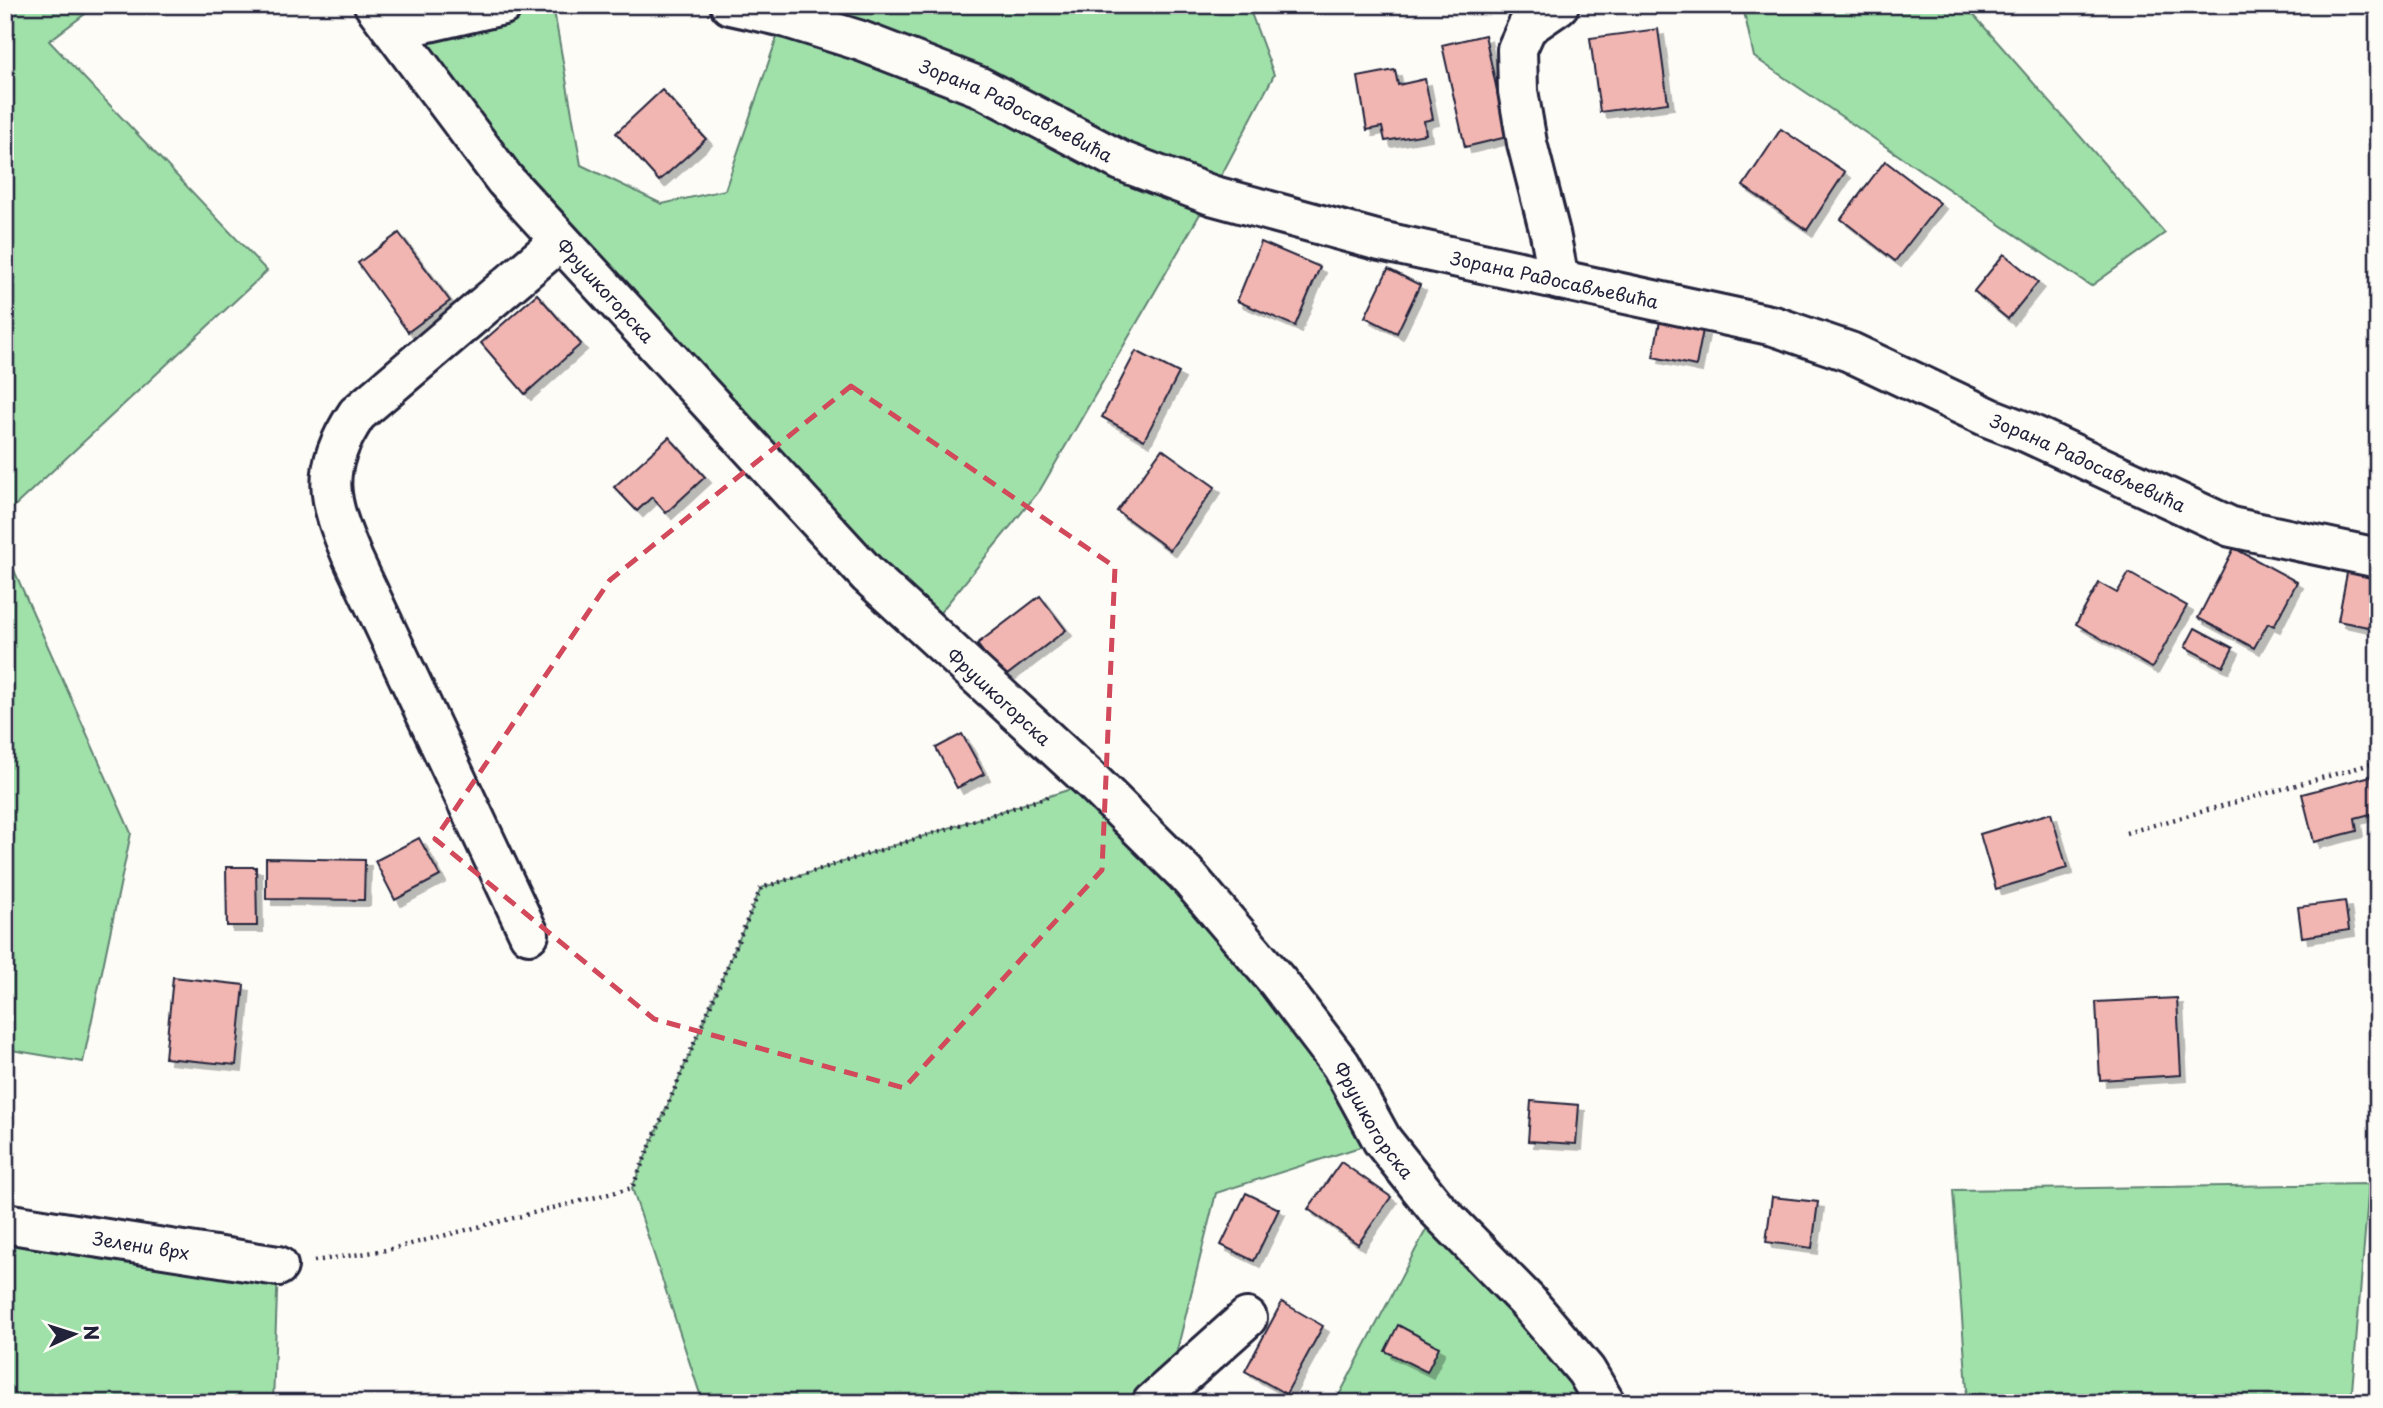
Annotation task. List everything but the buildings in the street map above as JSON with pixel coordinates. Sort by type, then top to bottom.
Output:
[{"type":"street","points":[[384,18],[503,5]]},
{"type":"street","name":"Зорана Радосављевића","points":[[730,5],[784,17],[861,41],[968,82],[1121,162],[1211,195],[1380,241],[1774,326],[1850,352],[2231,527],[2378,558]]},
{"type":"street","points":[[1559,5],[1527,27],[1517,49],[1518,91],[1527,143],[1559,279]]},
{"type":"street","name":"Фрушкогорска","points":[[384,18],[505,180],[868,575],[1093,782],[1185,873],[1278,982],[1340,1065],[1382,1140],[1437,1209],[1527,1301],[1578,1361],[1605,1403]]},
{"type":"street","points":[[529,934],[353,559],[336,520],[330,491],[332,463],[344,434],[357,414],[559,241]]},
{"type":"street","name":"Зелени врх","points":[[5,1223],[278,1266]]},
{"type":"street","points":[[1152,1403],[1247,1318]]},
{"type":"path","points":[[2126,833],[2378,762]]},
{"type":"path","points":[[278,1266],[387,1250],[632,1188],[761,888],[1093,782]]},
{"type":"highlighted area","points":[[851,386],[1115,567],[1102,870],[904,1088],[654,1019],[435,839],[610,580]]},
{"type":"green space","points":[[5,5],[97,5],[49,41],[267,271],[5,515]]},
{"type":"green space","points":[[374,5],[553,5],[581,165],[662,204],[725,190],[784,17],[780,5],[1248,5],[1274,75],[1211,195],[1040,490],[926,630]]},
{"type":"green space","points":[[1965,5],[2165,233],[2091,286],[1754,57],[1743,7]]},
{"type":"green space","points":[[5,550],[131,833],[83,1062],[5,1049]]},
{"type":"green space","points":[[1093,782],[1382,1140],[1216,1193],[1164,1403],[703,1403],[632,1188],[761,888]]},
{"type":"green space","points":[[2369,1184],[2351,1403],[1962,1403],[1967,1389],[1953,1190]]},
{"type":"green space","points":[[1437,1209],[1605,1403],[1335,1403]]},
{"type":"green space","points":[[5,1223],[278,1266],[273,1403],[5,1403]]}]
